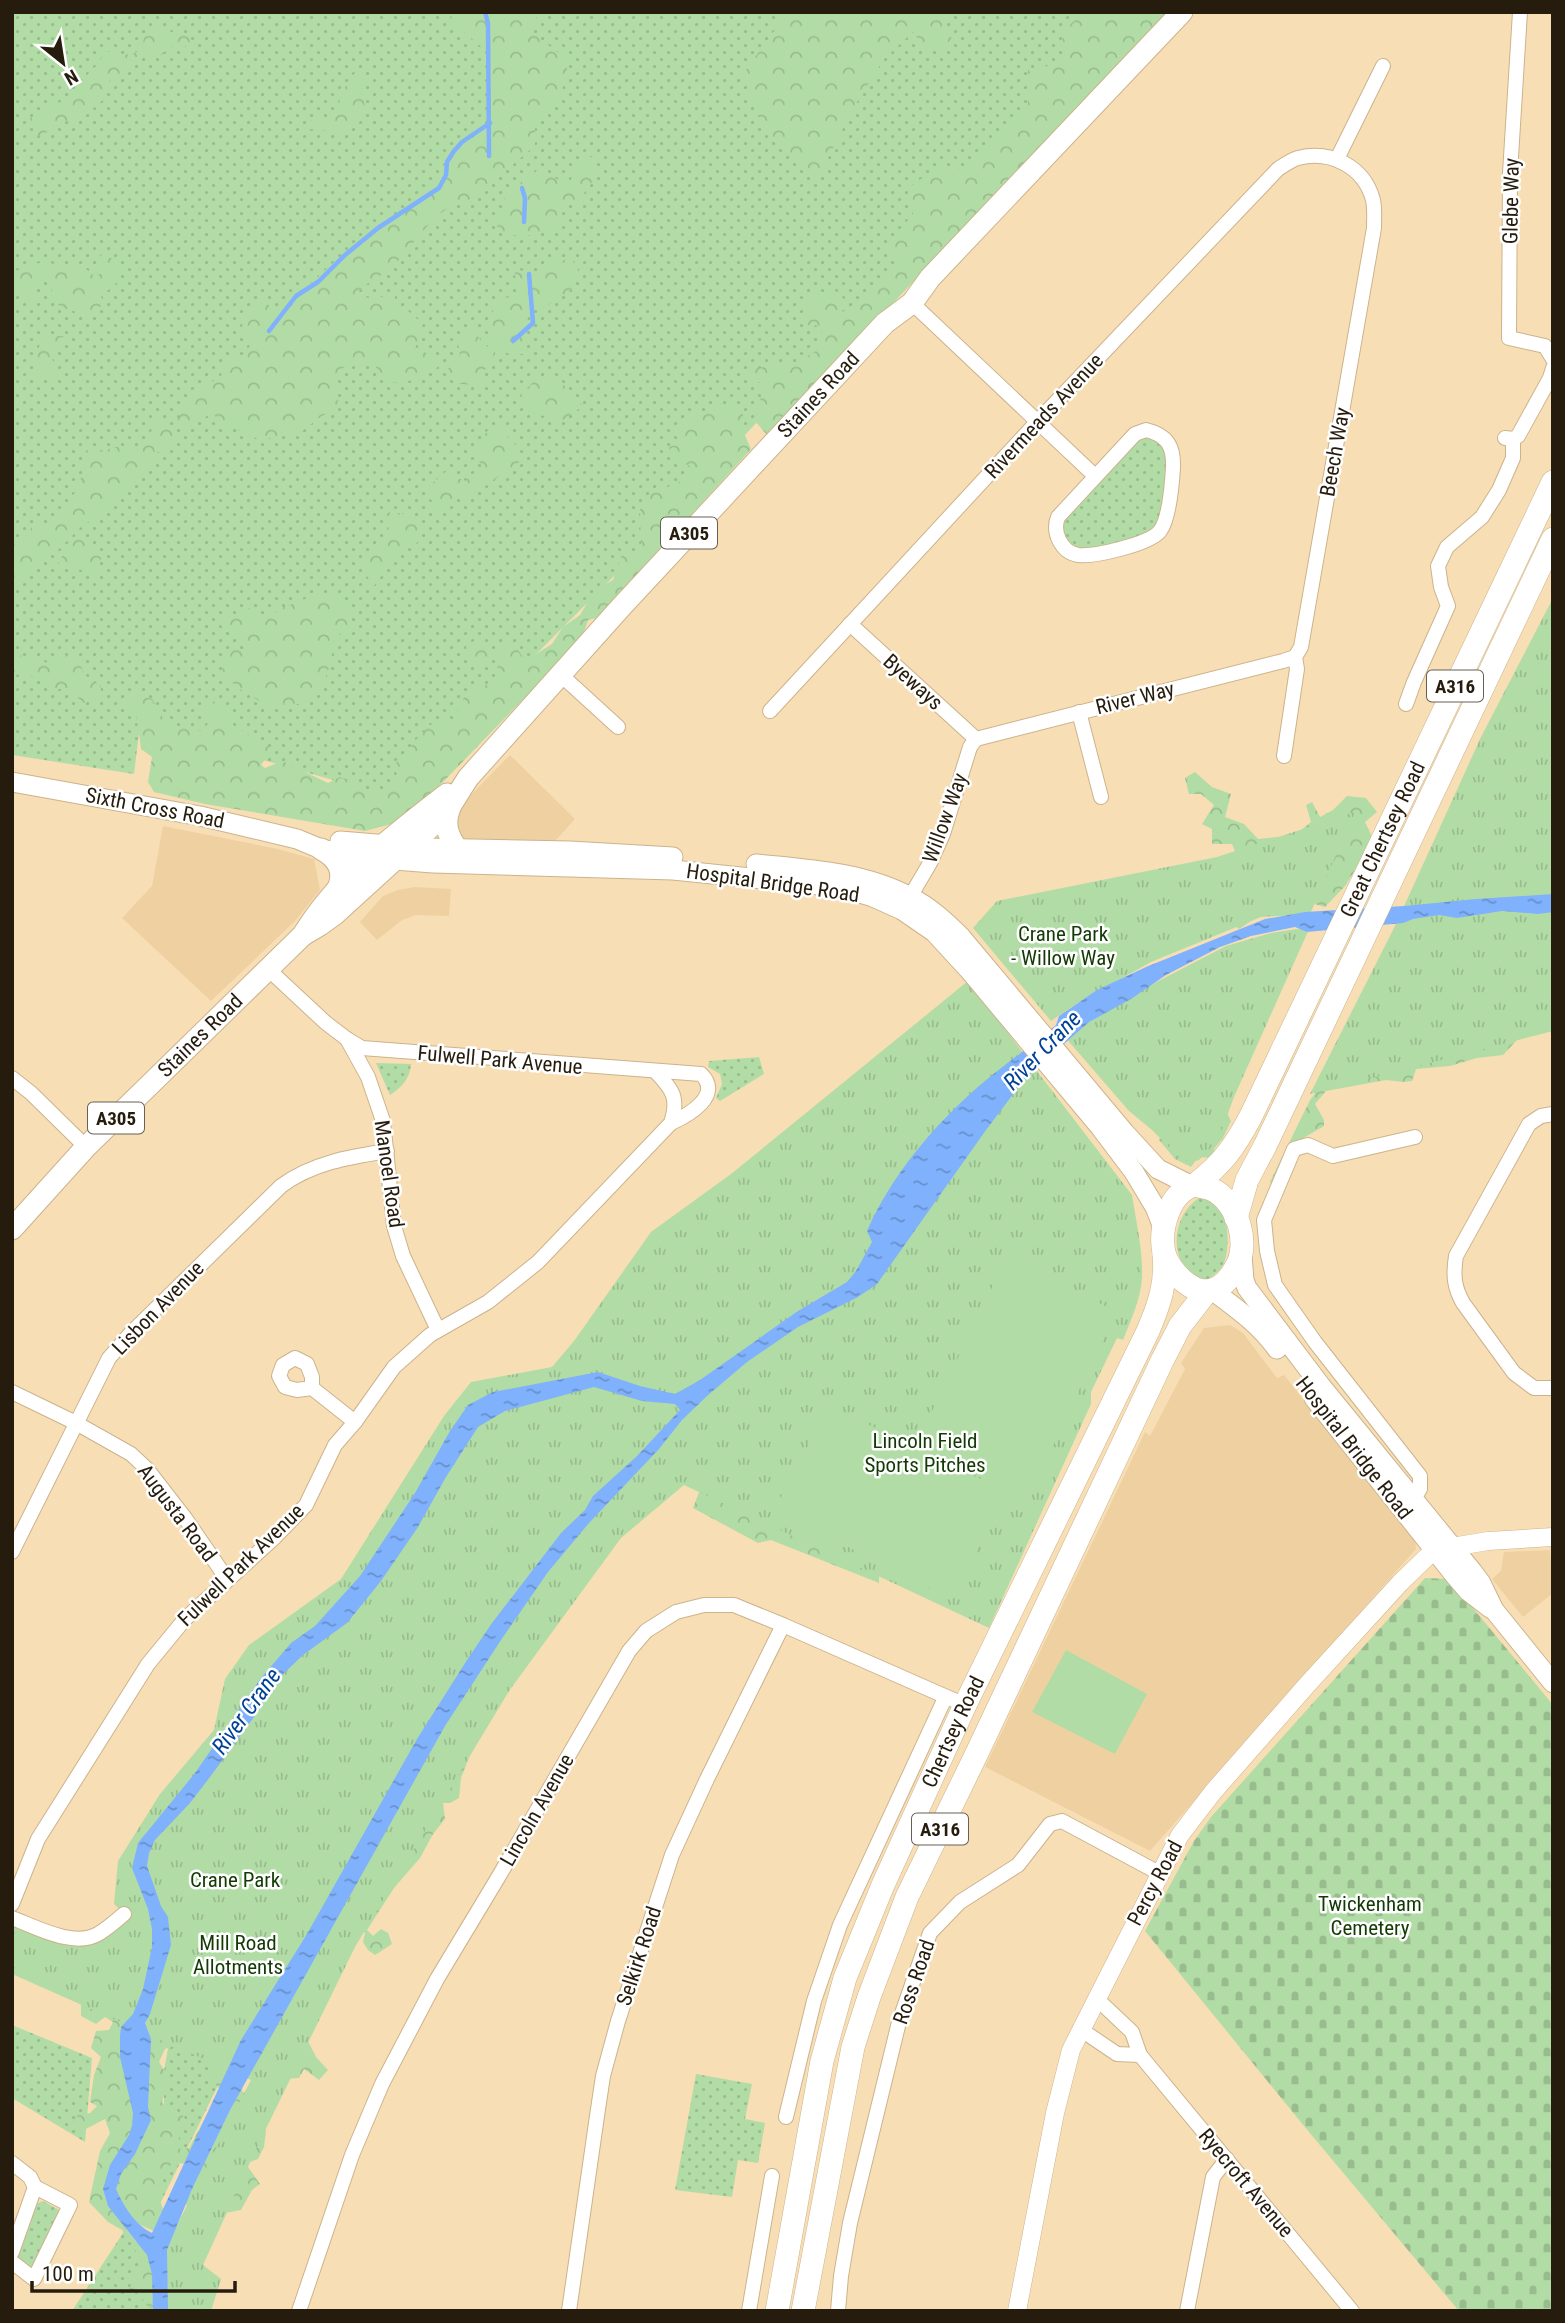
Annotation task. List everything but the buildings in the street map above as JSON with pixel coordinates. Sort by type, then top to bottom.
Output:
[{"type":"highway","name":"Great Chertsey Road","points":[[1193,1186],[1219,1165],[1234,1147],[1553,482]]},
{"type":"highway","name":"Great Chertsey Road","points":[[1236,1218],[1247,1180],[1553,539]]},
{"type":"highway","name":"A316","points":[[1164,1254],[1164,1230],[1172,1203],[1180,1194],[1193,1186],[1211,1189],[1226,1200],[1236,1218],[1242,1255],[1225,1282],[1209,1291]]},
{"type":"highway","points":[[1164,1254],[1179,1278],[1197,1289],[1209,1291]]},
{"type":"highway","name":"Chertsey Road","points":[[777,2311],[822,2061],[845,1978],[955,1701],[1148,1331],[1163,1289],[1166,1270],[1164,1254]]},
{"type":"highway","name":"Chertsey Road","points":[[803,2311],[853,2048],[907,1896],[1162,1362],[1180,1326],[1209,1291]]},
{"type":"main road","name":"Staines Road","points":[[12,1229],[86,1147],[303,935],[334,915],[388,853],[463,783],[884,323],[912,303],[948,258],[1182,12]]},
{"type":"main road","name":"Sixth Cross Road","points":[[12,782],[200,816],[297,839],[388,853]]},
{"type":"main road","name":"Staines Road","points":[[303,935],[322,904],[338,888],[451,805],[463,783]]},
{"type":"main road","points":[[451,805],[447,813],[446,827],[458,850]]},
{"type":"main road","name":"Sixth Cross Road","points":[[297,839],[321,849],[388,853]]},
{"type":"main road","points":[[321,849],[330,854],[340,867],[342,876],[338,888]]},
{"type":"main road","name":"Hospital Bridge Road","points":[[388,853],[458,850],[570,858],[839,887],[906,903],[934,932],[974,965],[1064,1071],[1158,1169],[1193,1186]]},
{"type":"main road","name":"Hospital Bridge Road","points":[[388,853],[570,858]]},
{"type":"main road","name":"Hospital Bridge Road","points":[[1064,1071],[1141,1181],[1164,1230]]},
{"type":"main road","name":"Hospital Bridge Road","points":[[1242,1255],[1247,1288],[1292,1359],[1443,1548]]},
{"type":"main road","name":"Hospital Bridge Road","points":[[1209,1291],[1237,1308],[1292,1359],[1414,1499],[1468,1591],[1494,1610],[1553,1683]]},
{"type":"street","name":"Glebe Way","points":[[1520,12],[1510,173],[1509,338],[1545,346],[1553,359]]},
{"type":"street","points":[[1337,159],[1383,65]]},
{"type":"street","name":"Rivermeads Avenue","points":[[769,710],[1038,421],[1278,169],[1295,159],[1316,155],[1337,159]]},
{"type":"street","name":"Beech Way","points":[[1284,756],[1297,669],[1295,656],[1301,647],[1374,228],[1372,198],[1364,181],[1352,167],[1337,159]]},
{"type":"street","points":[[912,303],[1095,476]]},
{"type":"street","points":[[1406,705],[1448,606],[1441,587],[1438,566],[1447,547],[1482,517],[1499,490],[1513,458],[1509,438],[1518,436],[1553,368]]},
{"type":"street","points":[[1146,430],[1158,433],[1168,440],[1173,451],[1173,469],[1165,521],[1159,533],[1131,546],[1083,555],[1066,550],[1058,538],[1055,525],[1058,517],[1095,476],[1135,434],[1146,430]]},
{"type":"street","name":"Byeways","points":[[850,624],[975,739]]},
{"type":"street","name":"River Way","points":[[975,739],[1295,656]]},
{"type":"street","points":[[561,675],[618,727]]},
{"type":"street","points":[[1079,712],[1101,797]]},
{"type":"street","name":"Willow Way","points":[[906,903],[930,863],[943,834],[970,747],[975,739]]},
{"type":"street","name":"Manoel Road","points":[[268,969],[347,1039],[368,1077],[383,1121],[394,1226],[403,1256],[438,1329]]},
{"type":"street","name":"Fulwell Park Avenue","points":[[12,1904],[38,1839],[148,1664],[185,1619],[306,1505],[335,1445],[394,1367],[438,1329],[488,1302],[538,1262],[671,1123],[686,1115],[707,1097],[710,1089],[701,1074],[693,1072],[656,1072],[362,1048],[347,1039]]},
{"type":"street","points":[[656,1072],[674,1096],[675,1109],[671,1123]]},
{"type":"street","points":[[12,1078],[86,1147]]},
{"type":"street","points":[[1553,1114],[1541,1116],[1529,1124],[1456,1256],[1453,1275],[1463,1303],[1514,1373],[1534,1388],[1553,1388]]},
{"type":"street","points":[[1315,1342],[1275,1286],[1267,1251],[1264,1220],[1294,1149],[1308,1144],[1333,1156],[1415,1137]]},
{"type":"street","name":"Lisbon Avenue","points":[[12,1552],[109,1358],[130,1334],[281,1186],[295,1176],[342,1159],[387,1151]]},
{"type":"street","name":"Hospital Bridge Road","points":[[1292,1359],[1315,1342],[1420,1476],[1420,1489],[1414,1499]]},
{"type":"street","points":[[312,1388],[355,1422]]},
{"type":"street","name":"Augusta Road","points":[[12,1392],[131,1454],[147,1469],[185,1518],[227,1579]]},
{"type":"street","points":[[1443,1548],[1488,1541],[1553,1538]]},
{"type":"street","name":"Percy Road","points":[[1017,2311],[1061,2085],[1071,2050],[1180,1835],[1213,1793],[1400,1583],[1443,1548]]},
{"type":"street","name":"Lincoln Avenue","points":[[299,2311],[352,2155],[382,2084],[437,1979],[629,1651],[646,1631],[676,1612],[704,1605],[734,1605],[955,1701]]},
{"type":"street","name":"Selkirk Road","points":[[569,2311],[603,2076],[618,2021],[672,1855],[783,1625]]},
{"type":"street","name":"Chertsey Road","points":[[786,2117],[814,2001],[840,1925],[955,1701]]},
{"type":"street","name":"Ross Road","points":[[838,2311],[850,2223],[899,2022],[930,1933],[960,1902],[1018,1865],[1050,1824],[1062,1821],[1159,1873]]},
{"type":"street","points":[[12,1918],[71,1939],[84,1940],[97,1935],[124,1914]]},
{"type":"street","name":"Ryecroft Avenue","points":[[1096,1998],[1132,2032],[1140,2055],[1352,2311]]},
{"type":"street","points":[[1080,2029],[1117,2054],[1140,2055]]},
{"type":"street","points":[[1187,2311],[1213,2177],[1227,2159]]},
{"type":"street","points":[[12,2163],[30,2177],[35,2187],[70,2205],[34,2279],[12,2262]]},
{"type":"street","points":[[749,2311],[772,2176]]},
{"type":"street","points":[[12,2252],[35,2187]]},
{"type":"shaded area","points":[[510,755],[575,819],[555,841],[463,840],[458,836],[456,810]]},
{"type":"shaded area","points":[[163,826],[314,859],[320,890],[295,921],[211,1001],[122,918],[152,886]]},
{"type":"shaded area","points":[[415,887],[451,889],[449,916],[416,915],[402,920],[377,940],[360,922],[383,896]]},
{"type":"shaded area","points":[[1230,1325],[1243,1333],[1277,1378],[1284,1375],[1415,1540],[1416,1549],[1150,1851],[985,1767],[1145,1432],[1150,1436],[1185,1369],[1181,1363],[1204,1328]]},
{"type":"shaded area","points":[[1550,1550],[1553,1593],[1523,1617],[1492,1579],[1501,1571],[1504,1552]]},
{"type":"green space","points":[[12,12],[1109,12],[903,264],[624,566],[408,783],[385,800],[347,784],[140,725],[134,774],[12,755]]},
{"type":"green space","points":[[452,12],[534,12],[537,17],[530,31],[569,61],[559,103],[535,127],[535,146],[477,195],[440,214],[392,267],[355,297],[395,295],[395,310],[408,311],[423,324],[415,349],[426,353],[439,366],[416,379],[390,383],[374,365],[339,369],[335,387],[339,408],[320,417],[300,433],[260,440],[222,423],[212,413],[187,428],[176,421],[187,403],[189,391],[209,384],[222,375],[217,366],[245,354],[253,340],[241,330],[246,312],[266,301],[273,312],[290,310],[301,292],[365,234],[432,190],[452,150],[487,129],[491,55],[451,21]]},
{"type":"green space","points":[[788,12],[946,12],[943,22],[952,39],[939,51],[924,48],[913,32],[884,59],[854,107],[815,183],[760,123],[743,74]]},
{"type":"green space","points":[[1084,12],[1167,12],[768,436],[754,420],[760,404],[762,384],[748,376],[753,369],[775,365],[793,366],[817,350],[823,326],[806,325],[803,297],[836,291],[844,299],[842,312],[890,278],[900,264],[883,250],[913,214],[907,189],[935,169],[966,168],[1028,110],[1028,70],[1062,63],[1063,31]]},
{"type":"green space","points":[[147,27],[187,35],[193,41],[188,47],[174,45],[160,56],[145,54],[131,59],[126,79],[110,79],[105,98],[86,115],[64,122],[38,137],[30,118],[85,89],[87,75],[98,64],[105,51],[130,55],[141,50]]},
{"type":"green space","points":[[356,71],[366,82],[359,88],[364,99],[365,117],[347,133],[310,129],[309,121],[335,116],[343,90]]},
{"type":"green space","points":[[594,156],[598,173],[578,202],[565,203],[558,228],[528,236],[496,231],[506,193],[538,170],[569,185],[577,163]]},
{"type":"green space","points":[[103,252],[125,269],[114,286],[101,295],[103,304],[90,316],[51,301],[52,284],[41,279],[34,285],[37,298],[29,301],[12,288],[12,272],[42,262],[86,269],[93,275],[101,274],[98,261]]},
{"type":"green space","points":[[553,259],[580,262],[572,289],[553,303],[530,311],[525,328],[527,354],[509,354],[490,342],[489,325],[496,301],[516,295],[515,270],[537,272]]},
{"type":"green space","points":[[473,328],[481,341],[494,352],[492,365],[484,370],[487,382],[478,385],[458,384],[446,371],[460,356],[458,343]]},
{"type":"green space","points":[[46,335],[63,336],[65,345],[56,347],[49,354],[55,364],[54,377],[33,376],[34,355]]},
{"type":"green space","points":[[539,376],[558,379],[583,406],[563,420],[535,414],[521,395]]},
{"type":"green space","points":[[719,404],[743,410],[743,431],[751,449],[663,546],[605,616],[588,620],[581,641],[555,672],[534,688],[403,821],[365,831],[205,804],[154,792],[148,782],[152,757],[141,749],[136,713],[122,705],[127,691],[152,699],[167,725],[202,731],[210,721],[201,705],[220,700],[233,725],[272,749],[261,765],[265,768],[282,761],[328,783],[340,777],[358,783],[371,793],[389,792],[397,783],[396,763],[429,725],[454,721],[459,705],[468,691],[485,686],[495,676],[500,657],[475,666],[467,657],[466,647],[475,640],[484,640],[490,649],[497,652],[500,643],[508,640],[525,661],[552,644],[563,627],[580,615],[594,591],[613,580],[621,556],[641,548],[640,508],[651,494],[679,482],[690,466],[672,459],[669,447],[687,441],[680,429],[687,413],[702,416]]},
{"type":"green space","points":[[152,421],[165,422],[176,434],[170,445],[155,454],[141,480],[127,486],[122,497],[106,512],[83,525],[57,551],[12,586],[12,545],[25,541],[34,522],[48,525],[78,489],[89,446],[100,452],[119,446],[137,448],[151,437]]},
{"type":"green space","points":[[500,428],[520,450],[521,461],[468,498],[454,494],[449,510],[435,510],[427,488],[445,472],[465,481],[482,466],[474,454],[487,431]]},
{"type":"green space","points":[[1135,434],[1168,440],[1165,521],[1131,546],[1066,550],[1058,517]]},
{"type":"green space","points":[[389,512],[407,514],[424,530],[415,546],[400,551],[374,586],[359,565],[388,538]]},
{"type":"green space","points":[[78,537],[103,554],[95,573],[58,565],[64,552]]},
{"type":"green space","points":[[310,597],[335,597],[349,612],[350,626],[334,639],[331,662],[321,691],[304,704],[266,705],[238,688],[223,673],[222,661],[234,648],[249,652],[250,646],[233,629],[223,629],[217,618],[224,612],[235,616],[237,611],[255,607],[264,623],[279,609]]},
{"type":"green space","points":[[1553,598],[1553,1031],[1310,1094],[1395,926],[1481,737]]},
{"type":"green space","points":[[12,653],[52,664],[62,654],[76,658],[86,676],[101,686],[101,699],[84,703],[66,688],[53,690],[35,677],[12,674]]},
{"type":"green space","points":[[1195,772],[1212,787],[1231,794],[1225,817],[1244,824],[1258,839],[1295,835],[1311,822],[1306,805],[1312,802],[1320,817],[1333,810],[1347,796],[1366,798],[1377,812],[1365,822],[1373,839],[1346,885],[1325,907],[1311,903],[1263,913],[1239,929],[1226,918],[1238,858],[1232,844],[1212,844],[1212,829],[1202,824],[1214,805],[1201,794],[1189,794],[1185,778]]},
{"type":"green space","name":"Crane Park - Willow Way","points":[[1355,812],[1310,914],[1261,917],[1151,962],[1051,1021],[973,928],[997,901],[1217,857]]},
{"type":"green space","points":[[1310,927],[1234,1097],[1218,1140],[1199,1160],[1192,1162],[1179,1157],[1129,1111],[1064,1036],[1147,987],[1226,946],[1271,933]]},
{"type":"green space","points":[[968,981],[1132,1195],[1142,1267],[1138,1301],[1123,1340],[1117,1338],[1091,1392],[1091,1404],[989,1628],[684,1485],[621,1538],[509,1691],[355,1947],[256,2149],[203,2265],[221,2279],[211,2311],[153,2311],[152,2274],[251,2080],[12,1974],[12,1924],[84,1940],[124,1913],[114,1904],[118,1861],[160,1794],[214,1730],[225,1679],[249,1645],[341,1579],[444,1416],[471,1382],[552,1367],[574,1341],[651,1232],[731,1174]]},
{"type":"green space","points":[[1518,1039],[1503,1055],[1477,1058],[1450,1066],[1416,1069],[1412,1081],[1386,1080],[1326,1091],[1315,1104],[1324,1120],[1324,1126],[1296,1145],[1274,1187],[1270,1182],[1310,1100],[1323,1083]]},
{"type":"green space","points":[[759,1057],[764,1074],[720,1101],[716,1098],[722,1084],[720,1074],[708,1067],[709,1061]]},
{"type":"green space","points":[[376,1063],[411,1064],[404,1082],[390,1095]]},
{"type":"green space","points":[[1225,1109],[1231,1121],[1214,1149],[1215,1158],[1198,1157],[1191,1167],[1175,1159],[1159,1140],[1161,1133]]},
{"type":"green space","points":[[1199,1198],[1209,1198],[1217,1202],[1222,1209],[1228,1239],[1223,1265],[1216,1274],[1206,1280],[1193,1275],[1184,1266],[1177,1243],[1182,1218]]},
{"type":"green space","points":[[1006,1259],[1116,1311],[1030,1495],[918,1440]]},
{"type":"green space","name":"Lincoln Field Sports Pitches","points":[[830,1406],[1005,1491],[953,1599],[774,1510]]},
{"type":"green space","points":[[701,1487],[879,1569],[879,1583],[771,1540],[758,1543],[693,1508]]},
{"type":"green space","name":"Twickenham Cemetery","points":[[1425,1578],[1449,1579],[1553,1705],[1553,2311],[1459,2311],[1145,1931],[1194,1841],[1211,1817]]},
{"type":"green space","points":[[1066,1650],[1147,1694],[1115,1754],[1032,1712]]},
{"type":"green space","points":[[470,1755],[461,1778],[459,1798],[443,1803],[445,1819],[367,1930],[373,1936],[381,1929],[388,1933],[392,1944],[375,1955],[363,1942],[365,1933],[361,1927]]},
{"type":"green space","points":[[81,1990],[175,2046],[165,2049],[159,2062],[168,2076],[162,2103],[174,2108],[185,2118],[179,2138],[180,2150],[189,2148],[220,2090],[209,2076],[215,2069],[234,2059],[244,2081],[242,2091],[249,2097],[260,2129],[266,2130],[264,2147],[258,2159],[250,2162],[248,2167],[260,2184],[252,2190],[241,2210],[225,2213],[187,2206],[174,2191],[185,2164],[172,2162],[157,2193],[164,2211],[154,2231],[134,2222],[124,2231],[108,2222],[89,2202],[100,2151],[110,2133],[105,2119],[80,2132],[71,2125],[78,2115],[90,2113],[97,2106],[90,2102],[94,2075],[101,2057],[91,2048],[96,2031],[109,2030],[113,2022],[105,2017],[96,2024],[81,2016]]},
{"type":"green space","points":[[12,2025],[92,2058],[85,2142],[12,2098]]},
{"type":"green space","points":[[172,2025],[231,2059],[155,2214],[145,2214],[164,2105],[163,2077]]},
{"type":"green space","points":[[308,2041],[316,2057],[328,2070],[319,2080],[304,2069],[299,2078],[284,2079]]},
{"type":"green space","points":[[696,2074],[752,2084],[745,2119],[765,2123],[758,2163],[738,2160],[732,2197],[675,2190]]},
{"type":"green space","points":[[43,2201],[61,2211],[38,2264],[29,2267],[18,2256],[34,2205]]},
{"type":"green space","points":[[122,2224],[147,2255],[152,2274],[153,2311],[72,2311],[123,2233]]},
{"type":"green space","points":[[141,2241],[151,2257],[162,2309],[148,2307],[141,2297],[129,2289],[142,2264],[132,2243]]},
{"type":"water","name":"River Crane","points":[[1553,894],[1553,912],[1538,914],[1502,911],[1457,918],[1439,915],[1403,923],[1307,932],[1295,927],[1251,936],[1220,947],[1166,975],[1131,999],[1089,1022],[1031,1073],[1017,1089],[877,1284],[858,1297],[798,1327],[747,1362],[682,1420],[548,1572],[445,1726],[230,2110],[192,2189],[167,2250],[168,2311],[153,2311],[152,2274],[147,2255],[108,2206],[103,2189],[110,2165],[132,2126],[133,2113],[120,2057],[121,2027],[133,2014],[143,1989],[152,1947],[148,1909],[132,1868],[138,1843],[195,1773],[261,1678],[291,1643],[315,1626],[360,1576],[415,1493],[468,1405],[493,1392],[598,1372],[675,1394],[700,1380],[798,1311],[847,1282],[872,1242],[867,1231],[877,1211],[915,1152],[946,1117],[979,1086],[1056,1025],[1059,1016],[1097,990],[1146,967],[1265,919],[1305,912]],"holes":[[[594,1387],[642,1401],[675,1404],[680,1410],[637,1456],[593,1496],[585,1510],[561,1533],[467,1660],[417,1739],[307,1934],[241,2040],[152,2233],[130,2214],[116,2189],[121,2174],[135,2154],[151,2120],[148,2107],[151,2039],[145,2023],[171,1945],[168,1917],[161,1906],[147,1866],[155,1840],[210,1777],[279,1678],[303,1655],[347,1623],[381,1581],[418,1527],[478,1427],[505,1411]]]},
{"type":"waterway","points":[[485,12],[488,23],[489,156]]},
{"type":"waterway","points":[[269,331],[296,296],[318,282],[378,228],[439,188],[446,175],[447,162],[454,151],[462,142],[490,123]]},
{"type":"waterway","points":[[522,188],[525,198],[524,222]]},
{"type":"waterway","points":[[513,341],[533,323],[529,274]]},
{"type":"park label","name":"Crane Park","points":[[235,1880]]},
{"type":"park label","name":"Mill Road Allotments","points":[[238,1955]]}]
